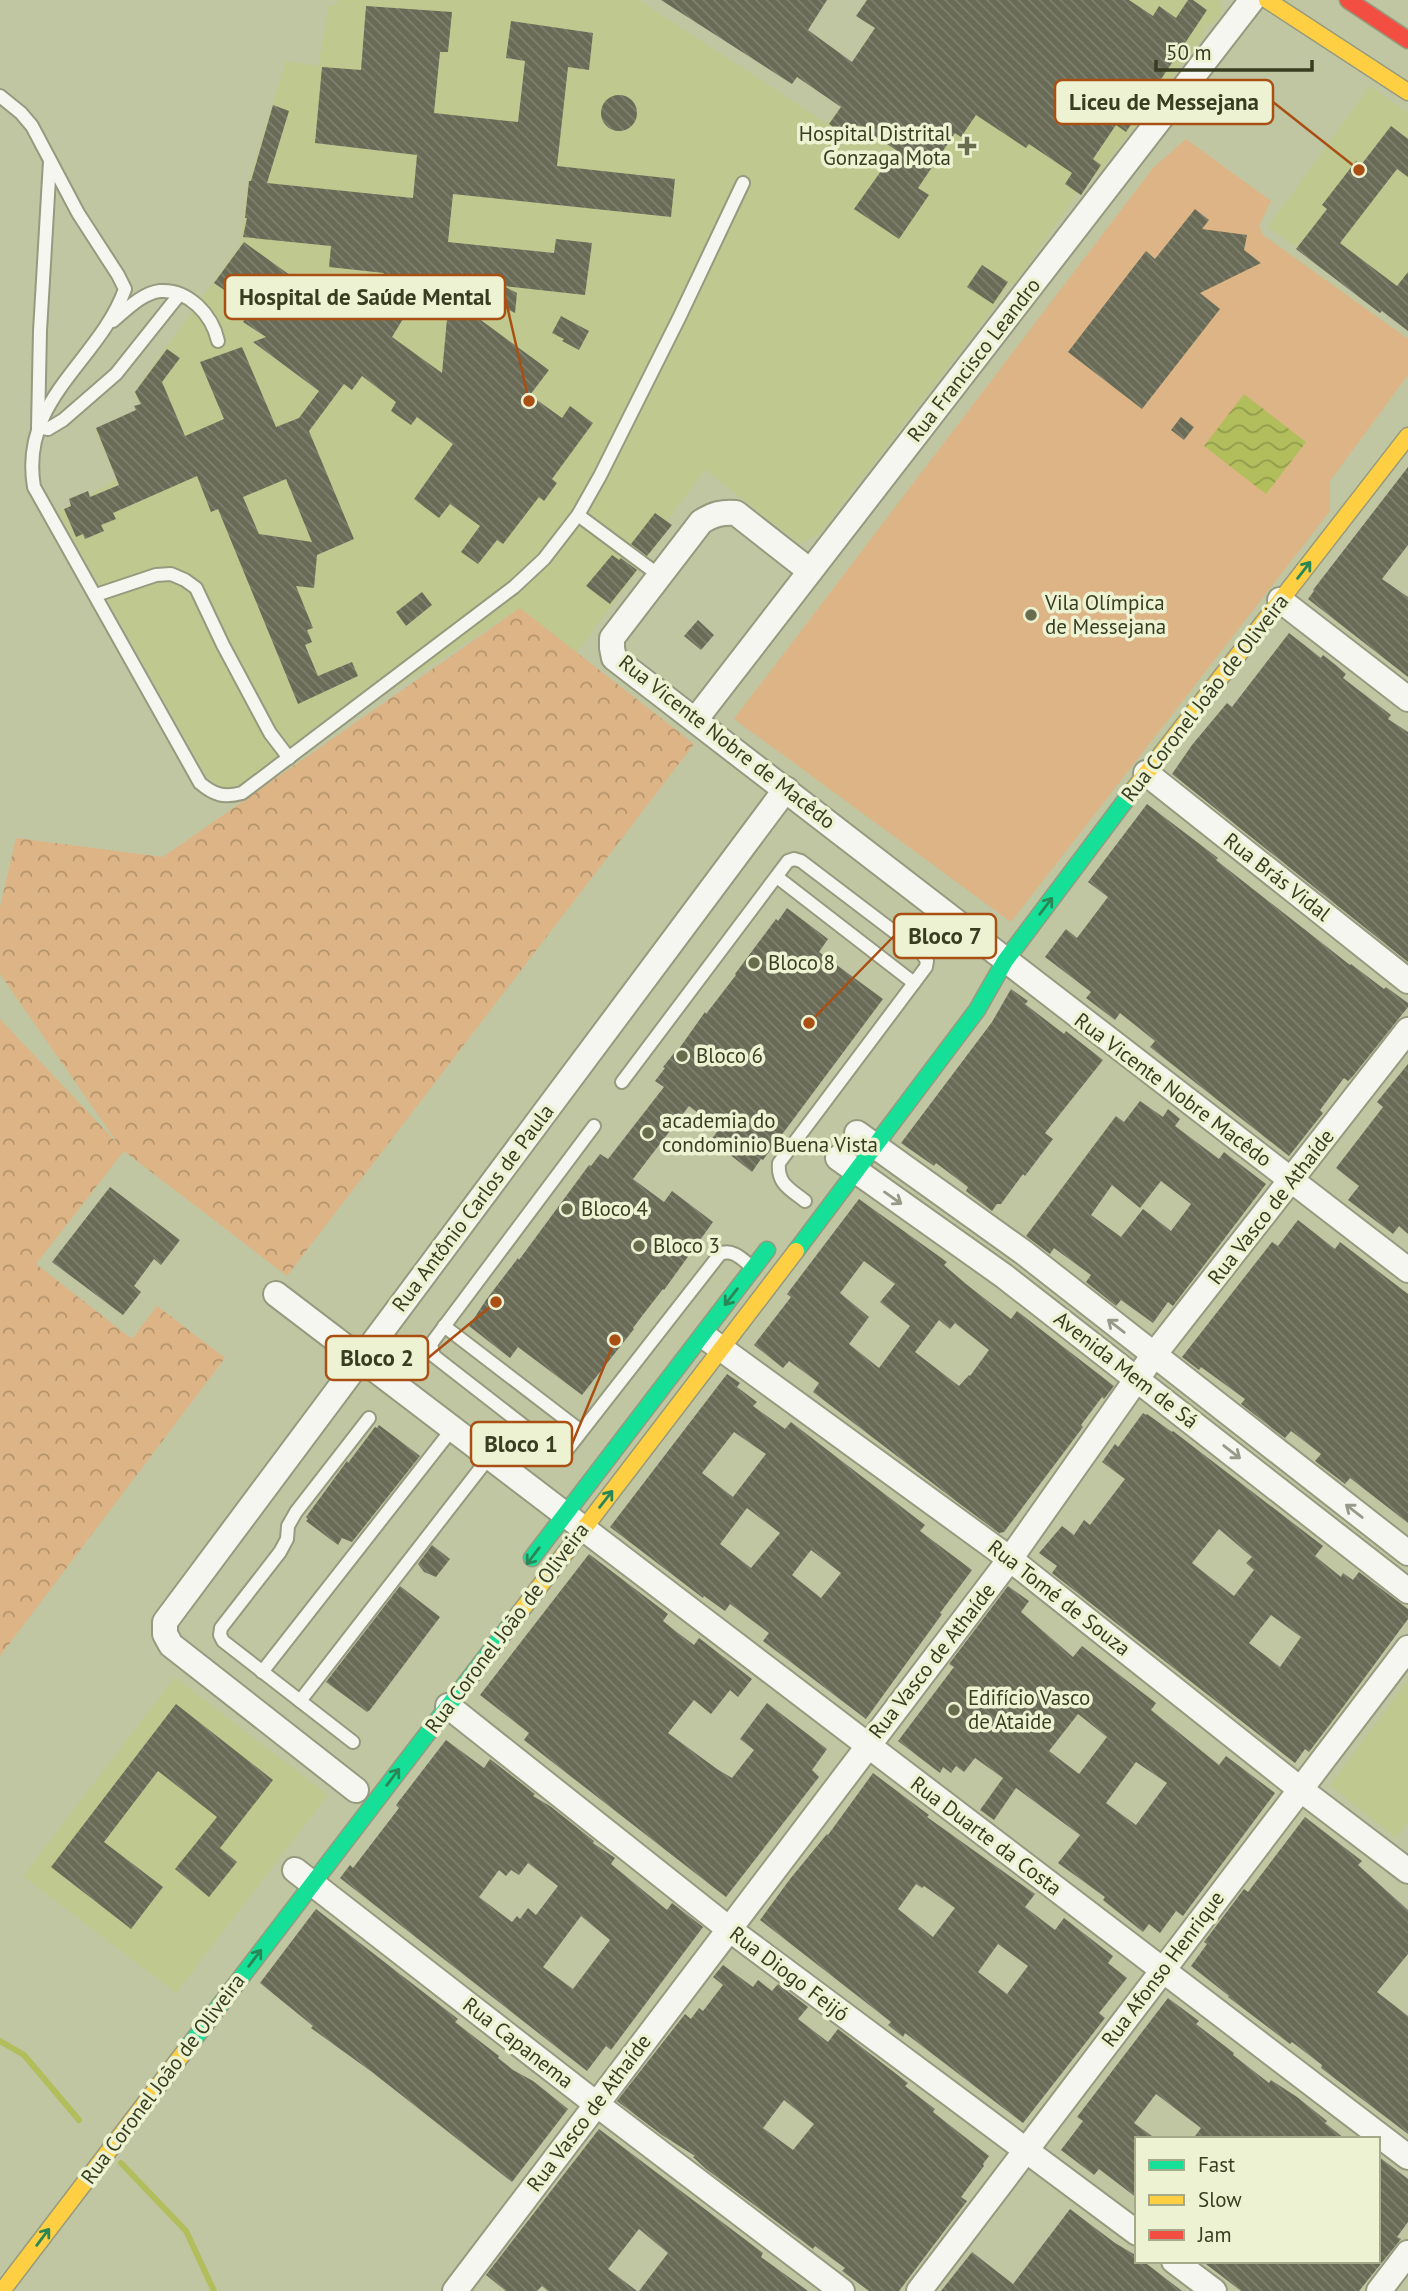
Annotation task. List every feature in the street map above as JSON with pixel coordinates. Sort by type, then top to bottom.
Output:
[{"type":"main road","points":[[1267,0],[1408,92]]},
{"type":"main road","points":[[1348,0],[1404,32]]},
{"type":"main road","name":"Rua Coronel João de Oliveira","points":[[2,2291],[299,1873],[447,1706],[574,1520],[712,1342],[865,1134],[977,1010],[1005,961],[1146,773],[1408,436]]},
{"type":"main road","name":"Rua Coronel João de Oliveira","points":[[979,977],[988,968],[1005,961]]},
{"type":"main road","name":"Rua Coronel João de Oliveira","points":[[523,1569],[574,1520],[712,1342],[753,1269],[776,1238]]},
{"type":"street","name":"Rua Francisco Leandro","points":[[696,719],[1252,0]]},
{"type":"street","name":"Rua Vicente Nobre de Macêdo","points":[[810,571],[736,513],[712,515],[701,522],[612,638],[614,658],[1005,961]]},
{"type":"street","points":[[1280,600],[1408,699]]},
{"type":"street","name":"Rua Brás Vidal","points":[[1146,773],[1408,981]]},
{"type":"street","name":"Rua Antônio Carlos de Paula","points":[[356,1790],[171,1645],[164,1634],[165,1622],[786,789]]},
{"type":"street","name":"Rua Vicente Nobre Macêdo","points":[[1005,961],[1408,1270]]},
{"type":"street","name":"Rua Vasco de Athaíde","points":[[464,2288],[595,2104],[1010,1559],[1153,1356],[1408,1030]]},
{"type":"street","name":"Avenida Mem de Sá","points":[[865,1134],[1023,1252],[1408,1553]]},
{"type":"street","name":"Avenida Mem de Sá","points":[[841,1166],[1004,1276],[1408,1591]]},
{"type":"street","points":[[1004,1276],[1023,1252]]},
{"type":"street","name":"Rua Duarte da Costa","points":[[276,1294],[1408,2157]]},
{"type":"street","name":"Rua Tomé de Souza","points":[[712,1342],[1010,1559],[1408,1871]]},
{"type":"street","points":[[1297,1504],[1314,1480]]},
{"type":"street","name":"Rua Afonso Henrique","points":[[919,2291],[1408,1648]]},
{"type":"street","name":"Rua Diogo Feijó","points":[[447,1706],[729,1929],[1135,2232]]},
{"type":"street","name":"Rua Capanema","points":[[299,1873],[595,2104],[842,2291]]},
{"type":"street","points":[[1380,2291],[1408,2253]]},
{"type":"street","points":[[1177,2263],[1213,2291]]},
{"type":"lane","points":[[0,96],[32,126],[51,157],[64,188],[125,289],[108,326]]},
{"type":"lane","points":[[51,157],[40,331],[38,427],[32,458],[34,487],[200,783],[211,792],[227,797],[242,793],[289,758],[514,587],[544,559],[578,515],[600,477],[743,183]]},
{"type":"lane","points":[[38,427],[52,398],[77,363],[108,326],[136,301],[159,291],[179,295],[198,304],[216,331],[218,341]]},
{"type":"lane","points":[[38,427],[48,429],[63,420],[116,374],[179,295]]},
{"type":"lane","points":[[578,515],[660,576]]},
{"type":"lane","points":[[96,595],[163,574],[178,577],[195,588],[270,733],[289,758]]},
{"type":"lane","points":[[622,1082],[788,861],[801,861],[922,953],[927,961],[914,984],[779,1163],[778,1174],[782,1182],[805,1200]]},
{"type":"lane","points":[[777,877],[914,984]]},
{"type":"lane","points":[[594,1126],[431,1344],[434,1356],[555,1450],[567,1450],[720,1254],[732,1252],[753,1269]]},
{"type":"lane","points":[[444,1326],[581,1431]]},
{"type":"lane","points":[[353,1742],[223,1642],[220,1635],[221,1628],[280,1552],[287,1539],[288,1526],[296,1512],[369,1418]]},
{"type":"lane","points":[[262,1672],[453,1428]]},
{"type":"lane","points":[[300,1701],[490,1456]]},
{"type":"shaded area","points":[[337,0],[639,0],[828,124],[912,0],[1221,0],[1222,12],[1214,23],[1209,24],[1203,37],[1103,167],[1077,194],[1015,283],[1009,284],[995,306],[819,534],[800,544],[705,470],[667,521],[672,525],[577,652],[520,608],[233,792],[219,787],[207,777],[58,512],[117,479],[94,430],[141,410],[134,392],[240,245],[247,187],[286,61],[318,66],[329,5],[336,5]]},
{"type":"shaded area","points":[[1370,86],[1408,113],[1408,326],[1268,227]]},
{"type":"shaded area","points":[[175,1677],[328,1795],[176,1993],[23,1876]]},
{"type":"shaded area","points":[[1408,1680],[1408,1822],[1396,1838],[1330,1785]]},
{"type":"green space","name":"Vila Olímpica de Messejana","points":[[1186,139],[1271,201],[1259,226],[1263,235],[1408,339],[1408,375],[1330,481],[1330,511],[1011,922],[734,719],[1153,168]]},
{"type":"green space","points":[[520,608],[694,744],[287,1276],[124,1151],[36,1264],[132,1339],[157,1306],[225,1358],[0,1656],[0,1019],[119,1145],[0,974],[0,907],[16,838],[163,857]]},
{"type":"water","points":[[1244,394],[1306,442],[1266,494],[1204,446]]},
{"type":"building","name":"Hospital Distrital Gonzaga Mota","points":[[661,0],[827,0],[808,30],[852,62],[875,28],[856,16],[867,0],[1129,0],[1153,16],[1159,6],[1176,18],[1188,0],[1193,0],[1207,10],[1126,132],[1116,125],[1093,159],[1101,165],[1081,195],[1065,184],[1072,173],[1029,144],[1026,148],[976,115],[961,137],[955,133],[918,188],[929,195],[899,239],[854,209],[896,150],[858,125],[850,138],[829,124],[841,107],[797,77],[792,84]]},
{"type":"building","points":[[366,6],[452,12],[448,52],[440,52],[434,113],[518,122],[525,61],[506,58],[511,21],[593,33],[589,70],[568,67],[557,166],[675,179],[671,217],[453,194],[448,242],[554,253],[556,239],[592,243],[585,295],[504,286],[517,293],[515,313],[451,281],[444,293],[549,370],[530,395],[562,418],[570,406],[593,423],[552,479],[557,483],[544,501],[539,497],[503,544],[497,540],[478,564],[461,552],[480,526],[450,504],[439,518],[414,499],[453,444],[417,417],[411,425],[391,411],[396,402],[362,376],[352,390],[344,384],[309,431],[354,539],[317,555],[314,588],[296,586],[313,628],[307,630],[312,642],[305,645],[318,676],[352,662],[358,676],[298,704],[218,509],[211,512],[197,476],[113,513],[116,519],[101,525],[104,531],[85,539],[83,534],[76,537],[64,509],[71,506],[69,499],[88,491],[90,497],[119,485],[96,428],[136,410],[134,406],[141,404],[135,392],[167,349],[180,358],[162,382],[185,436],[224,419],[200,362],[242,347],[276,427],[299,418],[319,391],[253,342],[266,337],[243,322],[252,309],[214,283],[244,242],[351,319],[384,273],[329,267],[331,246],[243,237],[249,181],[273,105],[289,111],[267,183],[413,198],[417,155],[315,143],[322,67],[361,70]],"holes":[[[406,314],[447,319],[442,373],[392,337]],[[286,479],[312,542],[259,534],[243,497]]]},
{"type":"building","points":[[619,95],[631,101],[637,113],[631,125],[619,131],[607,125],[601,113],[607,101]]},
{"type":"building","points":[[1391,126],[1408,139],[1408,177],[1397,169],[1340,243],[1397,286],[1408,272],[1408,331],[1296,249],[1327,209],[1322,205],[1356,161],[1361,165]]},
{"type":"building","points":[[1195,209],[1209,220],[1202,229],[1247,235],[1244,250],[1261,263],[1200,293],[1220,309],[1142,409],[1068,352],[1146,251],[1155,259]]},
{"type":"building","points":[[982,265],[1008,282],[993,304],[967,287]]},
{"type":"building","points":[[561,316],[589,331],[579,350],[552,333]]},
{"type":"building","points":[[1181,417],[1194,427],[1184,440],[1171,430]]},
{"type":"building","points":[[1408,467],[1408,545],[1382,579],[1408,597],[1408,677],[1308,599]]},
{"type":"building","points":[[655,513],[672,525],[647,556],[631,544]]},
{"type":"building","points":[[612,555],[637,570],[610,604],[586,586]]},
{"type":"building","points":[[422,592],[432,605],[406,626],[396,612]]},
{"type":"building","points":[[698,620],[714,635],[701,650],[684,636]]},
{"type":"building","points":[[1289,633],[1321,658],[1323,655],[1337,666],[1346,674],[1343,678],[1391,715],[1388,719],[1408,732],[1408,962],[1172,774],[1227,703],[1232,707]]},
{"type":"building","points":[[1147,804],[1350,965],[1408,1003],[1408,1007],[1353,1076],[1348,1081],[1344,1078],[1320,1110],[1323,1113],[1289,1156],[1150,1047],[1155,1041],[1120,1013],[1115,1020],[1086,998],[1091,992],[1045,957],[1066,929],[1077,938],[1108,897],[1088,882]]},
{"type":"building","points":[[787,908],[828,939],[819,952],[883,999],[752,1172],[711,1140],[719,1129],[689,1106],[633,1179],[664,1202],[672,1191],[713,1222],[582,1395],[518,1347],[510,1358],[469,1326],[589,1165],[591,1166],[600,1154],[608,1159],[664,1087],[655,1081],[665,1068],[663,1067]]},
{"type":"building","points":[[1011,989],[1028,1001],[1025,1004],[1103,1060],[1045,1133],[1053,1139],[1025,1176],[1023,1174],[1001,1204],[997,1204],[992,1211],[966,1191],[968,1187],[936,1163],[934,1166],[901,1143],[992,1022]]},
{"type":"building","points":[[1408,1064],[1408,1234],[1399,1226],[1393,1234],[1348,1200],[1359,1186],[1336,1168],[1383,1107],[1377,1102]]},
{"type":"building","points":[[1140,1101],[1163,1117],[1168,1109],[1180,1119],[1175,1126],[1219,1159],[1224,1152],[1266,1184],[1173,1306],[1168,1302],[1153,1323],[1121,1300],[1116,1306],[1086,1282],[1091,1275],[1054,1248],[1050,1254],[1026,1236],[1116,1116],[1124,1122]],"holes":[[[1161,1181],[1191,1204],[1171,1231],[1143,1209],[1121,1237],[1091,1215],[1112,1185],[1140,1208]]]},
{"type":"building","points":[[110,1187],[180,1240],[161,1265],[154,1259],[134,1286],[141,1292],[123,1315],[52,1262]]},
{"type":"building","points":[[859,1199],[947,1262],[944,1265],[1011,1319],[1017,1311],[1114,1386],[1104,1399],[1102,1397],[1081,1425],[1083,1427],[1004,1532],[999,1533],[813,1392],[819,1383],[789,1361],[783,1368],[754,1345],[791,1297],[787,1294]],"holes":[[[864,1261],[895,1284],[880,1302],[910,1326],[879,1368],[849,1344],[869,1317],[840,1293]],[[939,1320],[950,1329],[955,1323],[989,1350],[959,1386],[915,1352]]]},
{"type":"building","points":[[1298,1220],[1335,1249],[1340,1242],[1408,1294],[1408,1523],[1350,1478],[1345,1484],[1315,1461],[1321,1454],[1291,1431],[1285,1438],[1241,1404],[1245,1399],[1201,1367],[1199,1370],[1182,1357],[1272,1242],[1278,1246]]},
{"type":"building","points":[[727,1374],[740,1383],[737,1387],[757,1402],[753,1406],[785,1429],[791,1422],[925,1525],[920,1531],[972,1570],[866,1719],[763,1641],[769,1633],[730,1604],[725,1611],[704,1596],[703,1598],[610,1527]],"holes":[[[734,1432],[766,1454],[733,1497],[702,1473]],[[747,1508],[780,1533],[751,1568],[720,1544]],[[811,1550],[841,1573],[821,1598],[792,1575]]]},
{"type":"building","points":[[1143,1413],[1147,1414],[1323,1546],[1315,1556],[1341,1577],[1343,1573],[1353,1580],[1359,1572],[1408,1609],[1408,1619],[1309,1752],[1305,1749],[1295,1763],[1052,1573],[1057,1566],[1039,1553],[1062,1526],[1074,1535],[1084,1520],[1090,1525],[1125,1479],[1102,1462],[1115,1444],[1118,1447]],"holes":[[[1219,1529],[1252,1557],[1246,1563],[1254,1570],[1234,1596],[1192,1563]],[[1271,1615],[1301,1637],[1280,1667],[1249,1643]]]},
{"type":"building","points":[[379,1425],[420,1456],[352,1542],[342,1538],[338,1545],[306,1521],[306,1517],[347,1461],[348,1463]]},
{"type":"building","points":[[432,1545],[450,1559],[436,1577],[424,1572],[418,1564]]},
{"type":"building","points":[[589,1554],[668,1614],[663,1621],[678,1633],[694,1645],[699,1638],[752,1679],[738,1697],[730,1690],[711,1714],[694,1700],[668,1733],[732,1778],[754,1750],[740,1739],[767,1703],[827,1749],[812,1770],[819,1777],[726,1897],[524,1740],[529,1733],[480,1695]]},
{"type":"building","points":[[400,1586],[440,1617],[367,1712],[326,1682]]},
{"type":"building","points":[[1008,1586],[1029,1601],[1021,1612],[1073,1657],[1082,1646],[1156,1703],[1151,1710],[1219,1765],[1226,1756],[1275,1793],[1183,1916],[1176,1911],[1160,1933],[1149,1924],[1143,1932],[1103,1900],[1105,1897],[1058,1863],[1080,1835],[1016,1788],[994,1820],[980,1810],[1003,1778],[975,1758],[964,1772],[956,1766],[951,1773],[943,1767],[940,1773],[898,1741],[954,1667],[949,1664]],"holes":[[[1078,1714],[1107,1737],[1079,1774],[1049,1751]],[[1136,1762],[1167,1783],[1136,1825],[1106,1803]]]},
{"type":"building","points":[[176,1704],[273,1780],[220,1848],[237,1862],[209,1897],[175,1869],[217,1817],[158,1771],[104,1842],[163,1887],[131,1929],[51,1867]]},
{"type":"building","points":[[446,1740],[484,1768],[490,1759],[535,1794],[533,1796],[550,1806],[615,1858],[611,1864],[667,1910],[672,1903],[703,1927],[611,2050],[606,2046],[587,2071],[340,1878],[350,1865],[353,1868],[399,1808],[396,1805]],"holes":[[[528,1863],[558,1886],[536,1915],[528,1908],[520,1919],[517,1916],[512,1922],[479,1897],[499,1870],[506,1876],[511,1870],[519,1875]],[[581,1916],[610,1940],[573,1989],[543,1967]]]},
{"type":"building","points":[[873,1773],[929,1815],[927,1817],[1035,1894],[1025,1907],[1055,1930],[1064,1918],[1113,1956],[1108,1963],[1127,1978],[1099,2013],[1105,2018],[1023,2123],[905,2033],[903,2037],[888,2025],[891,2022],[760,1920],[790,1879],[828,1835]],"holes":[[[916,1884],[922,1888],[924,1886],[955,1908],[933,1937],[898,1909]],[[998,1944],[1028,1966],[1007,1994],[978,1972]]]},
{"type":"building","points":[[1305,1817],[1362,1861],[1358,1865],[1408,1910],[1408,1954],[1377,1992],[1408,2016],[1408,2134],[1191,1966],[1207,1944],[1204,1942],[1244,1889],[1248,1892]]},
{"type":"building","points":[[316,1909],[458,2019],[455,2022],[513,2070],[533,2081],[568,2109],[512,2182],[372,2072],[311,2028],[313,2026],[260,1983]]},
{"type":"building","points":[[723,1965],[753,1987],[758,1980],[772,1991],[778,1984],[808,2007],[798,2019],[828,2042],[838,2029],[908,2083],[905,2086],[935,2109],[933,2112],[989,2156],[961,2197],[967,2201],[899,2291],[869,2291],[842,2271],[845,2268],[815,2246],[813,2249],[706,2169],[693,2157],[695,2156],[617,2101],[685,2014],[691,2019],[699,2008],[703,2011],[723,1985],[713,1977]],"holes":[[[784,2100],[814,2124],[793,2150],[763,2128]]]},
{"type":"building","points":[[1168,1998],[1199,2021],[1196,2024],[1234,2053],[1233,2055],[1269,2083],[1271,2080],[1297,2097],[1342,2137],[1194,2137],[1201,2128],[1156,2094],[1134,2123],[1153,2137],[1135,2137],[1135,2196],[1099,2169],[1094,2175],[1061,2150],[1083,2121],[1077,2117]]},
{"type":"building","points":[[599,2129],[763,2253],[761,2257],[808,2291],[639,2291],[668,2253],[639,2229],[608,2269],[637,2291],[548,2291],[542,2286],[537,2291],[506,2291],[486,2275]]},
{"type":"building","points":[[1380,2158],[1408,2179],[1408,2222],[1397,2237],[1401,2239],[1359,2291],[1241,2291],[1205,2263],[1380,2263]]},
{"type":"building","points":[[1070,2209],[1135,2255],[1135,2263],[1146,2263],[1182,2291],[941,2291],[972,2252],[1013,2284]]},
{"type":"waterway","points":[[0,2041],[24,2055],[79,2120]]},
{"type":"waterway","points":[[121,2163],[186,2231],[214,2291]]},
{"type":"traffic: fast","points":[[796,1251],[977,1010],[1005,961],[1131,793]]},
{"type":"traffic: fast","points":[[532,1558],[767,1250]]},
{"type":"traffic: fast","points":[[188,2047],[514,1620]]},
{"type":"traffic: slow","points":[[1267,0],[1408,92]]},
{"type":"traffic: slow","points":[[1131,793],[1408,436]]},
{"type":"traffic: slow","points":[[514,1620],[796,1251]]},
{"type":"traffic: slow","points":[[2,2291],[188,2047]]},
{"type":"traffic: jam","points":[[1348,0],[1408,40]]},
{"type":"place","name":"Hospital Distrital Gonzaga Mota","points":[[967,146]]},
{"type":"place","name":"Liceu de Messejana","points":[[1359,170]]},
{"type":"place","name":"Hospital de Saúde Mental","points":[[529,401]]},
{"type":"place","name":"Vila Olímpica de Messejana","points":[[1031,615]]},
{"type":"place","name":"Bloco 8","points":[[754,963]]},
{"type":"place","name":"Bloco 7","points":[[809,1023]]},
{"type":"place","name":"Bloco 6","points":[[682,1056]]},
{"type":"place","name":"academia do condominio Buena Vista","points":[[648,1133]]},
{"type":"place","name":"Bloco 4","points":[[567,1209]]},
{"type":"place","name":"Bloco 3","points":[[639,1246]]},
{"type":"place","name":"Bloco 2","points":[[496,1302]]},
{"type":"place","name":"Bloco 1","points":[[615,1340]]},
{"type":"place","name":"Edifício Vasco de Ataide","points":[[954,1710]]}]
